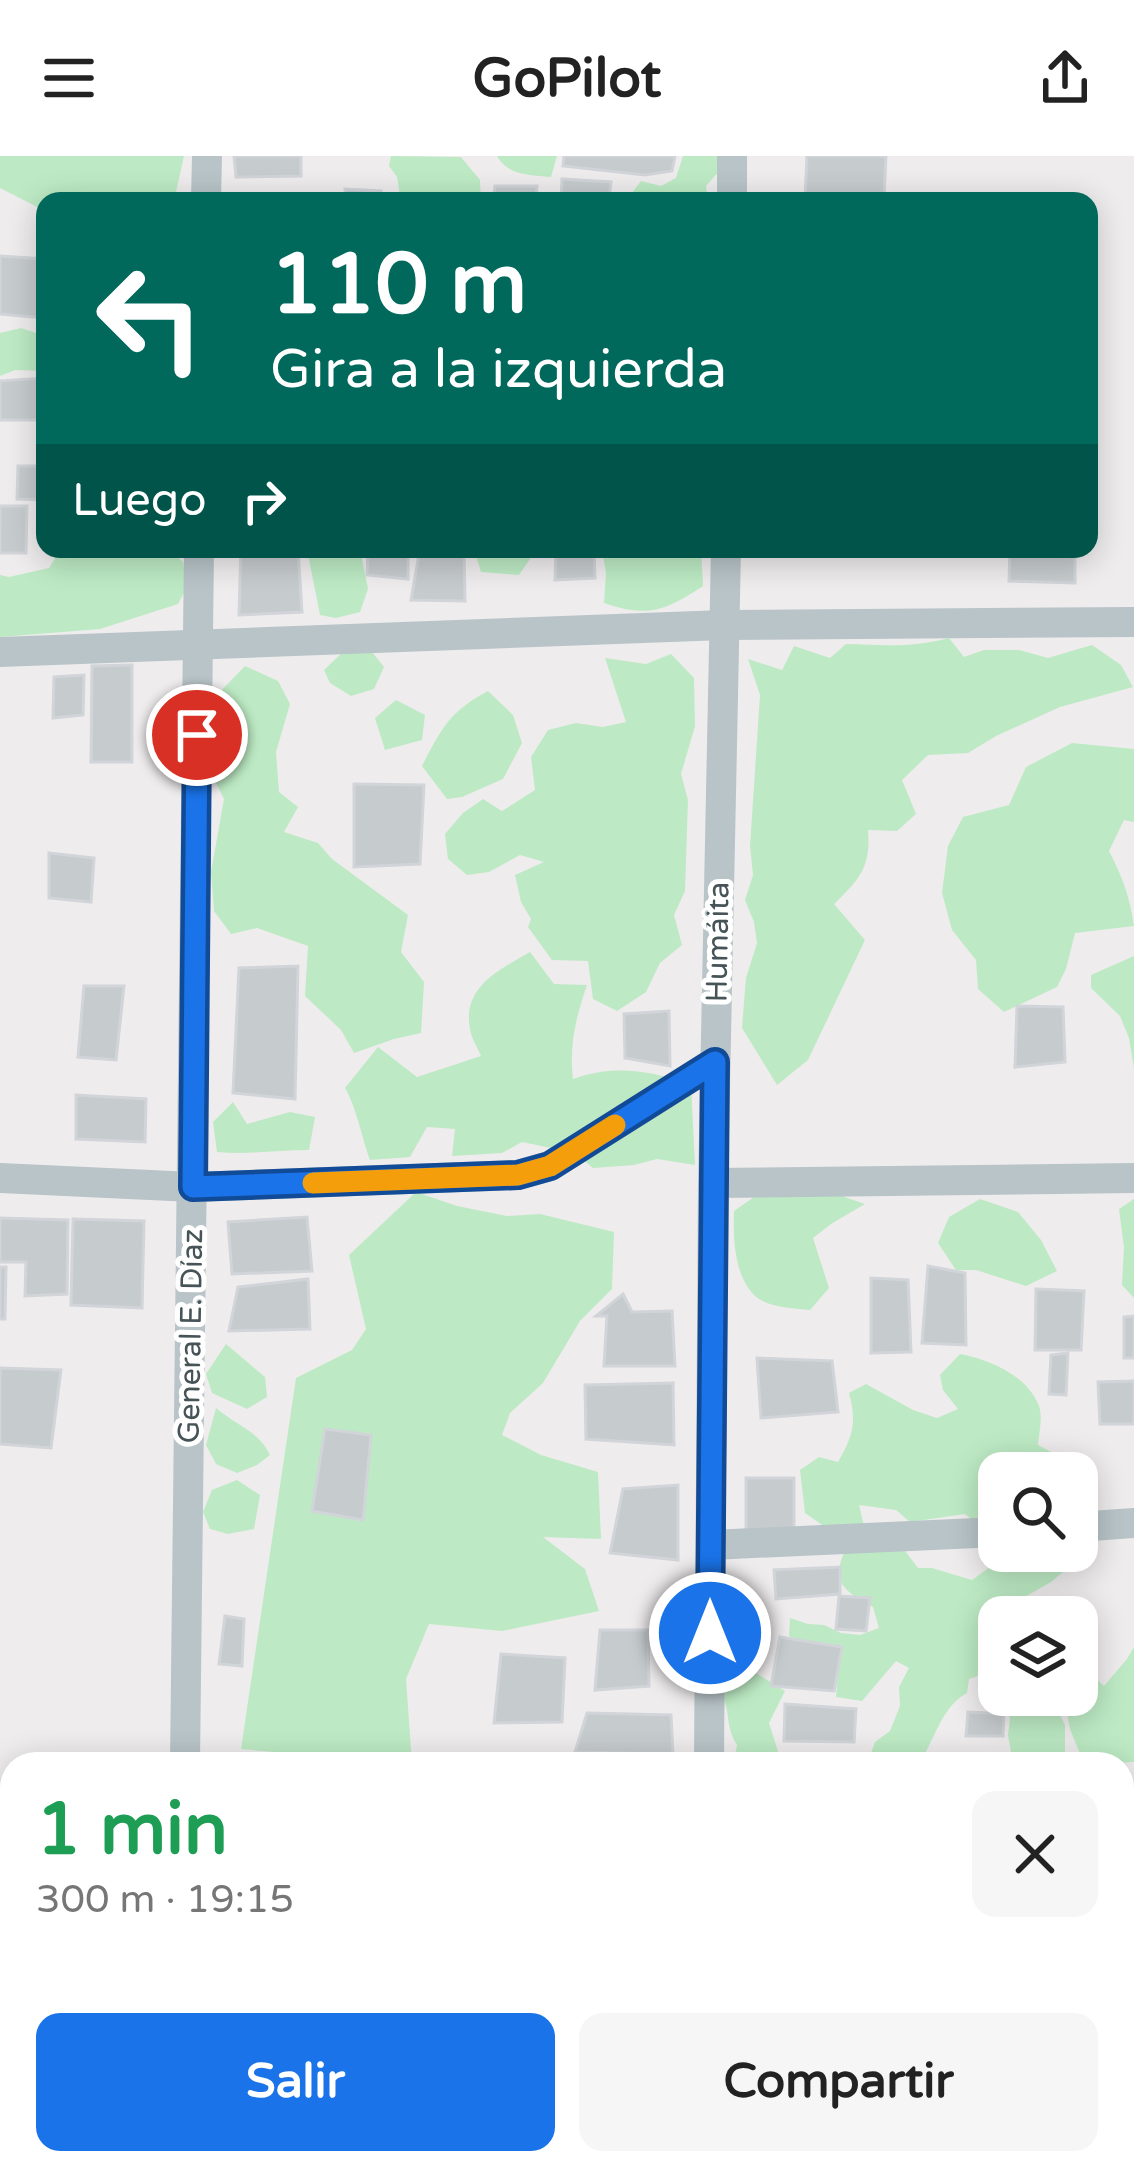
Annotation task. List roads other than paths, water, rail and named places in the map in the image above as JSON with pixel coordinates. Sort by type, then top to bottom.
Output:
[{"type":"street","points":[[206,192],[207,156]]},
{"type":"street","points":[[732,156],[732,192]]},
{"type":"street","name":"General E. Díaz","points":[[185,1752],[200,558]]},
{"type":"street","name":"Humáita","points":[[709,1752],[713,1183],[726,558]]},
{"type":"street","points":[[0,652],[724,625],[1134,622]]},
{"type":"street","points":[[0,1178],[193,1187],[518,1175],[550,1166],[715,1062]]},
{"type":"street","points":[[713,1183],[1134,1178]]},
{"type":"street","points":[[1098,1526],[1134,1523]]},
{"type":"street","points":[[711,1545],[978,1533]]}]
